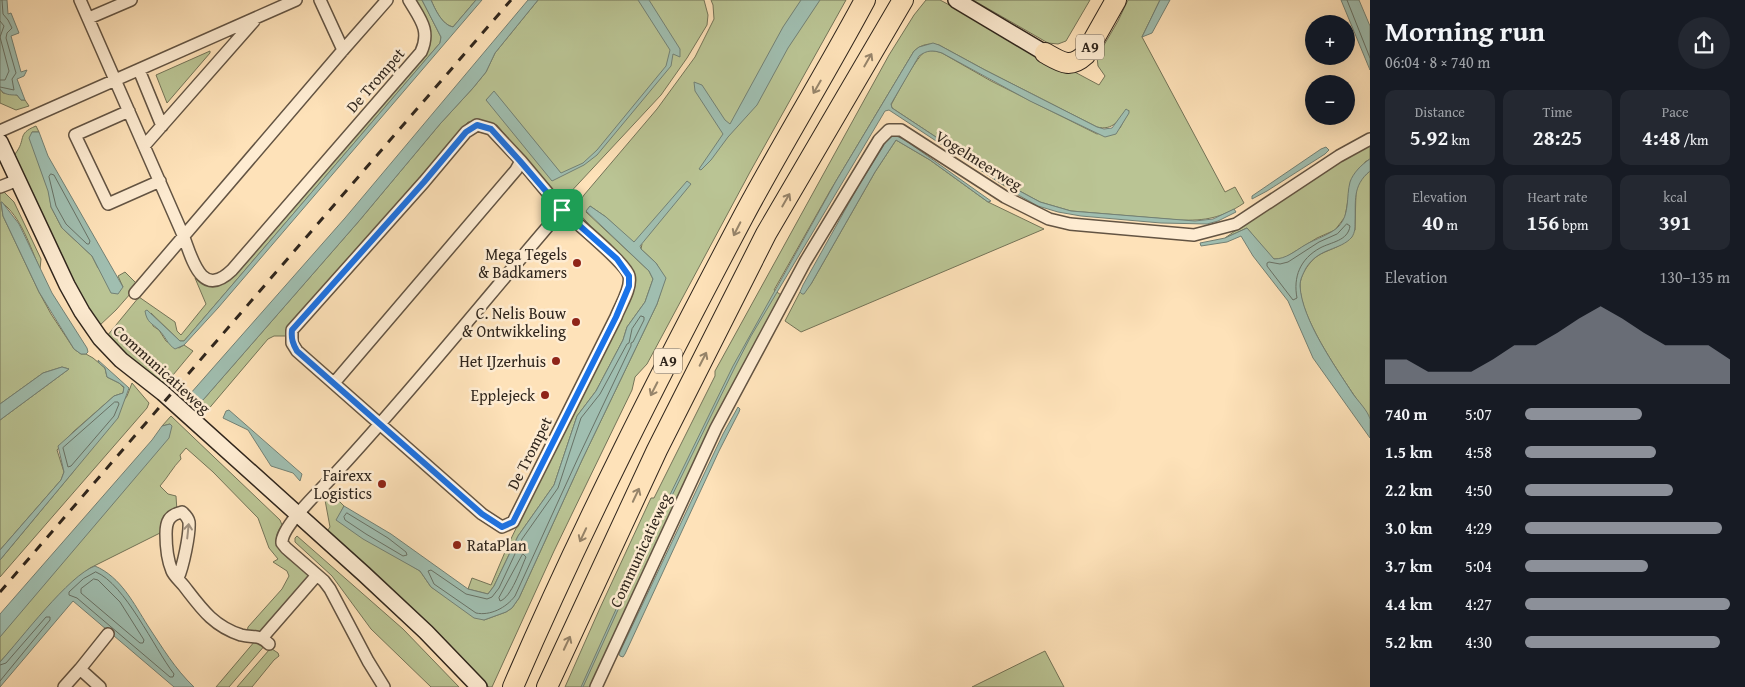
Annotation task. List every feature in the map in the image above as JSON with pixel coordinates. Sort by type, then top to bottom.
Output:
[{"type":"highway","name":"A9","points":[[513,687],[628,440],[744,215],[865,0]]},
{"type":"highway","name":"A9","points":[[841,45],[870,0]]},
{"type":"highway","name":"A9","points":[[547,687],[657,450],[766,234],[903,0]]},
{"type":"highway","name":"A9","points":[[1045,54],[1068,51],[1074,47],[1102,0]]},
{"type":"highway","name":"A9","points":[[1045,54],[1068,64],[1079,61],[1085,55],[1116,0]]},
{"type":"street","name":"De Trompet","points":[[80,0],[160,181],[196,269],[204,278],[213,281],[223,278],[232,270],[421,52],[425,44],[426,34],[424,26],[409,0]]},
{"type":"street","points":[[89,18],[131,0]]},
{"type":"street","points":[[0,131],[296,0]]},
{"type":"street","points":[[320,0],[342,50]]},
{"type":"street","points":[[135,293],[342,50],[387,0]]},
{"type":"street","points":[[956,0],[1045,54]]},
{"type":"street","points":[[144,146],[257,17]]},
{"type":"street","points":[[138,70],[162,126]]},
{"type":"street","points":[[128,110],[75,135],[108,204],[160,181]]},
{"type":"street","name":"De Trompet","points":[[477,125],[491,129],[562,210],[617,259],[629,276],[629,286],[513,522],[502,527],[482,514],[297,351],[292,343],[292,330],[466,132],[477,125]]},
{"type":"street","name":"Vogelmeerweg","points":[[716,428],[805,262],[879,140],[889,130],[901,130],[1005,197],[1048,219],[1070,224],[1194,235],[1236,224],[1339,156],[1370,139]]},
{"type":"street","name":"Communicatieweg","points":[[0,142],[67,286],[100,338],[121,360],[163,393],[426,632],[475,683]]},
{"type":"street","points":[[334,383],[516,170],[520,161]]},
{"type":"street","points":[[0,186],[18,180]]},
{"type":"street","points":[[384,687],[330,589],[282,543],[284,534],[297,515],[381,424],[562,210]]},
{"type":"street","name":"Communicatieweg","points":[[596,687],[716,428]]},
{"type":"street","points":[[178,578],[185,550],[189,521],[182,512],[171,516],[167,520],[166,526],[166,548],[172,573],[178,578],[206,615],[242,635],[266,641],[317,575]]},
{"type":"street","points":[[64,687],[108,634]]},
{"type":"street","points":[[80,669],[100,687]]},
{"type":"green space","points":[[414,0],[422,0],[441,37],[440,43],[184,341],[180,341],[151,313],[153,326],[159,330],[166,341],[179,348],[184,345],[193,351],[163,387],[126,357],[107,336],[139,297],[175,322],[177,331],[181,335],[206,304],[195,278],[212,285],[221,284],[230,279],[429,48],[429,29]]},
{"type":"green space","points":[[431,0],[476,0],[453,27],[442,20]]},
{"type":"green space","points":[[538,0],[704,0],[708,15],[707,25],[661,95],[565,198],[561,200],[558,199],[497,125],[480,121],[468,122],[299,315],[287,336],[274,336],[268,339],[206,412],[198,403],[203,400],[473,88],[486,72],[495,53]],"holes":[[[494,92],[562,175],[486,100]]]},
{"type":"green space","points":[[711,0],[846,0],[750,172],[647,364],[635,377],[632,390],[554,551],[492,687],[489,687],[400,600],[326,533],[330,527],[325,500],[331,493],[344,506],[337,520],[420,571],[431,587],[484,620],[512,608],[519,598],[582,460],[657,304],[665,278],[656,263],[641,249],[642,244],[637,241],[632,242],[606,217],[590,206],[586,212],[649,271],[653,279],[645,302],[627,327],[623,340],[596,391],[577,416],[554,485],[518,536],[494,586],[488,594],[468,589],[472,578],[491,585],[508,545],[634,285],[634,274],[631,267],[575,209],[584,195],[657,109],[695,57],[714,19]]},
{"type":"green space","points":[[926,0],[940,0],[1099,85],[1105,76],[1098,66],[1097,57],[1128,0],[1160,0],[1142,37],[1225,192],[1235,187],[1244,203],[1213,218],[1179,220],[1071,211],[1040,202],[1014,188],[1011,189],[1003,185],[998,178],[892,108],[891,105],[907,75],[926,51],[942,53],[991,81],[1097,134],[1120,128],[1129,110],[1111,126],[1097,127],[939,45],[926,45],[914,51],[830,191],[774,290],[784,297],[592,687],[565,687],[651,498],[654,498],[715,376],[715,371],[889,55],[914,15]]},
{"type":"green space","points":[[973,0],[1090,0],[1066,41],[1058,44],[1048,43]]},
{"type":"green space","points":[[210,51],[210,53],[167,103],[156,75]]},
{"type":"green space","points":[[0,89],[3,93],[17,95],[21,100],[25,100],[29,106],[16,110],[0,103]]},
{"type":"green space","points":[[36,126],[39,132],[32,132],[40,167],[49,191],[51,207],[62,228],[92,256],[98,268],[123,287],[118,276],[125,272],[138,285],[99,326],[73,284],[18,164],[15,154],[19,149],[24,134]]},
{"type":"green space","points":[[896,140],[930,160],[988,202],[1044,229],[801,332],[785,321],[800,292],[802,294],[811,284],[875,172]]},
{"type":"green space","points":[[1370,143],[1370,159],[1365,162],[1348,200],[1345,217],[1335,230],[1280,259],[1274,259],[1269,255],[1247,228],[1225,238],[1282,198]]},
{"type":"green space","points":[[1370,171],[1370,419],[1316,334],[1307,316],[1300,284],[1301,278],[1313,259],[1344,243],[1355,230],[1356,189],[1361,179]]},
{"type":"green space","points":[[4,192],[14,202],[41,259],[40,269],[29,242],[14,215],[1,202],[3,216],[51,314],[74,349],[81,354],[86,354],[93,358],[105,368],[107,377],[124,388],[123,393],[114,396],[73,432],[57,450],[64,472],[61,480],[0,550],[0,420],[69,369],[62,367],[43,373],[0,404],[0,193]]},
{"type":"green space","points":[[132,383],[149,403],[147,408],[0,577],[0,560],[73,472],[127,396]]},
{"type":"green space","points":[[171,416],[280,520],[282,525],[277,533],[277,546],[308,575],[308,579],[261,632],[247,632],[248,627],[282,589],[289,576],[287,571],[273,562],[278,559],[269,548],[258,518],[213,472],[186,448],[180,455],[181,459],[160,486],[168,494],[176,496],[177,511],[162,532],[90,568],[62,592],[0,662],[0,635],[170,424],[162,426]]},
{"type":"green space","points":[[297,536],[403,629],[459,687],[431,687],[371,629],[332,576],[295,542]]},
{"type":"green space","points":[[255,641],[266,644],[229,687],[216,687]]},
{"type":"green space","points":[[272,649],[279,656],[252,687],[237,687],[269,650]]},
{"type":"green space","points":[[1045,651],[1064,687],[972,687]]},
{"type":"water","points":[[0,0],[7,0],[8,14],[11,13],[19,33],[11,36],[21,72],[27,70],[24,76],[17,79],[25,100],[21,100],[17,95],[5,94],[0,89]]},
{"type":"water","points":[[422,0],[431,0],[442,20],[453,27],[476,0],[482,0],[218,308],[184,345],[175,349],[148,320],[145,311],[147,310],[180,341],[184,341],[440,43],[441,37]]},
{"type":"water","points":[[528,0],[538,0],[495,53],[486,72],[473,88],[203,400],[195,403],[190,399],[190,394],[345,218]]},
{"type":"water","points":[[638,0],[649,0],[680,49],[680,57],[673,54],[671,66],[597,155],[584,165],[552,181],[486,100],[494,91],[561,173],[583,163],[597,150],[666,66],[670,50]]},
{"type":"water","points":[[801,0],[820,0],[788,48],[757,105],[728,137],[711,160],[701,170],[699,169],[723,134],[695,91],[694,82],[702,85],[725,120],[730,124],[783,27]]},
{"type":"water","points":[[1160,0],[1170,0],[1152,33],[1142,37]]},
{"type":"water","points":[[1341,0],[1359,0],[1370,26],[1370,70],[1355,34],[1355,15],[1347,15]]},
{"type":"water","points":[[933,43],[1097,127],[1104,129],[1112,128],[1126,109],[1129,113],[1116,134],[1105,137],[1030,101],[942,53],[930,51],[919,56],[891,104],[892,108],[998,178],[1003,185],[889,110],[885,111],[751,336],[642,557],[583,687],[581,687],[640,556],[733,366],[836,181],[914,51],[919,47]]},
{"type":"water","points":[[32,132],[39,132],[48,156],[123,287],[118,294],[111,293],[92,256],[62,228],[51,207],[48,191],[29,138]]},
{"type":"water","points":[[894,135],[905,140],[991,201],[988,202],[930,160],[896,140],[875,172],[811,284],[802,294],[800,292],[803,285],[859,185],[887,140]]},
{"type":"water","points":[[1326,147],[1329,150],[1325,154],[1252,199],[1252,196]]},
{"type":"water","points":[[1370,159],[1370,171],[1360,182],[1356,194],[1355,228],[1352,237],[1342,245],[1317,256],[1311,261],[1303,274],[1300,286],[1307,313],[1320,342],[1369,416],[1370,438],[1313,358],[1288,301],[1253,256],[1241,236],[1227,242],[1201,246],[1200,243],[1225,238],[1247,228],[1274,259],[1286,256],[1332,232],[1339,226],[1345,216],[1351,179],[1358,169]]},
{"type":"water","points":[[687,181],[691,184],[640,246],[656,263],[666,278],[657,304],[582,460],[519,598],[512,608],[484,620],[474,618],[431,587],[420,571],[363,539],[336,520],[344,506],[391,534],[468,589],[488,594],[494,586],[518,536],[554,485],[577,416],[596,391],[623,340],[627,327],[645,302],[653,279],[649,271],[586,211],[590,206],[606,217],[634,242]]},
{"type":"water","points":[[1014,188],[1040,202],[1071,211],[1195,221],[1213,219],[1234,209],[1236,212],[1207,224],[1161,223],[1081,216],[1038,206],[1011,191]]},
{"type":"water","points":[[1,202],[19,224],[52,293],[87,348],[88,352],[86,354],[81,354],[74,349],[39,292],[3,216]]},
{"type":"water","points":[[98,360],[129,388],[118,418],[0,560],[0,550],[61,480],[64,472],[58,446],[114,396],[123,393],[124,387],[107,377],[105,368]]},
{"type":"water","points":[[62,367],[69,369],[0,420],[0,404],[43,373]]},
{"type":"water","points":[[738,407],[740,409],[739,412],[625,654],[623,657],[620,656],[619,654],[723,434]]},
{"type":"water","points":[[229,410],[302,474],[300,481],[293,473],[271,466],[248,430],[223,418],[226,411]]},
{"type":"water","points":[[170,424],[172,426],[169,438],[0,637],[0,614],[152,440],[162,426]]},
{"type":"water","points":[[95,566],[120,584],[169,658],[194,687],[174,687],[73,601],[0,687],[0,662],[59,594],[84,572]]},
{"type":"railway","points":[[0,592],[511,0]]},
{"type":"place","name":"Mega Tegels & Badkamers","points":[[577,263]]},
{"type":"place","name":"C. Nelis Bouw & Ontwikkeling","points":[[576,322]]},
{"type":"place","name":"Het IJzerhuis","points":[[556,361]]},
{"type":"place","name":"Epplejeck","points":[[545,395]]},
{"type":"place","name":"Fairexx Logistics","points":[[382,484]]},
{"type":"place","name":"RataPlan","points":[[457,545]]},
{"type":"route","points":[[477,125],[491,129],[562,210],[617,259],[629,276],[629,286],[616,317],[513,522],[502,527],[482,514],[297,351],[292,343],[292,330],[466,132],[477,125]]}]
